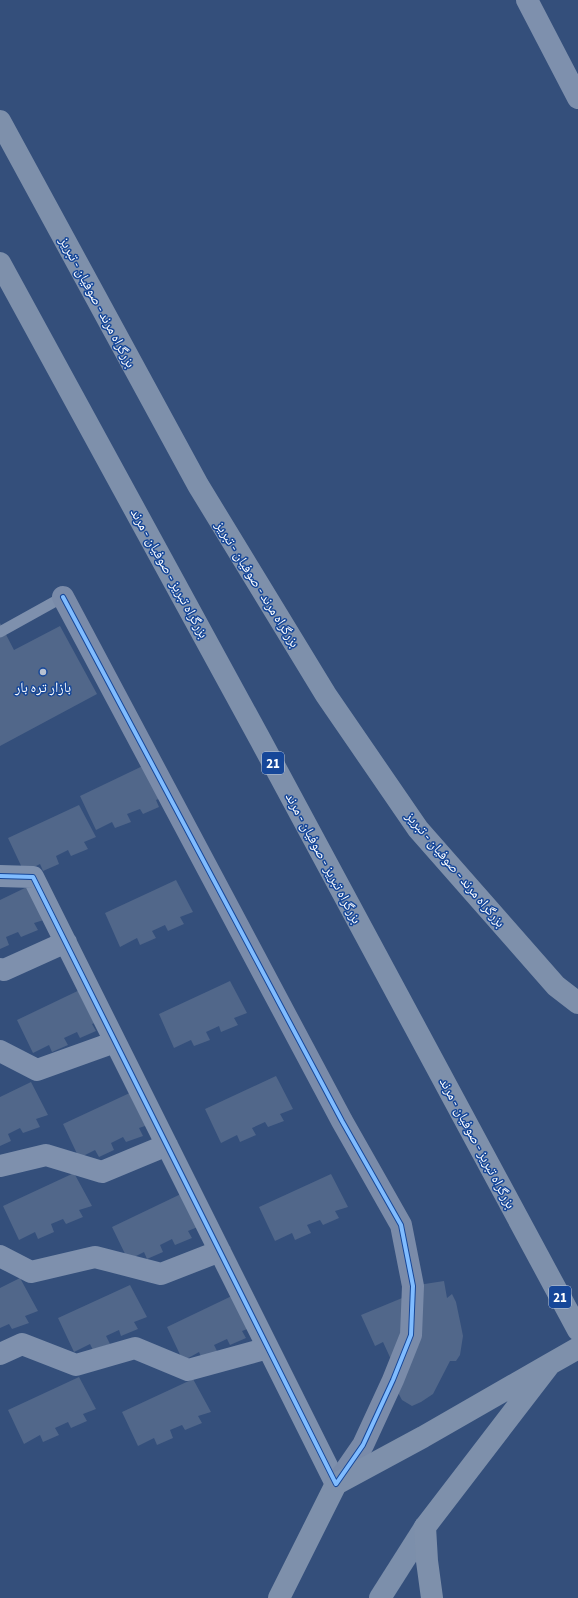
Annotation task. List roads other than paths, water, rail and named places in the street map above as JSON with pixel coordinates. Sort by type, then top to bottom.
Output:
[{"type":"highway","name":"بزرگراه مرند - صوفیان - تبریز","points":[[0,121],[198,485],[326,694],[418,829],[556,986],[578,1003]]},
{"type":"highway","name":"بزرگراه تبریز - صوفیان - مرند","points":[[0,263],[261,741],[578,1330]]},
{"type":"highway","points":[[279,1598],[336,1484],[422,1438],[578,1348]]},
{"type":"highway","points":[[432,1598],[427,1561],[425,1526],[550,1364]]},
{"type":"main road","points":[[380,1598],[425,1526]]},
{"type":"street","points":[[527,0],[573,75],[578,98]]},
{"type":"street","points":[[0,876],[34,877],[336,1484],[363,1445],[393,1380],[411,1335],[413,1286],[401,1225],[342,1121],[63,597]]},
{"type":"street","points":[[0,969],[4,970],[66,942]]},
{"type":"street","points":[[556,986],[578,992]]},
{"type":"street","points":[[0,1052],[37,1070],[115,1042]]},
{"type":"street","points":[[0,1166],[46,1154],[102,1172],[167,1145]]},
{"type":"street","points":[[0,1256],[31,1272],[95,1257],[162,1274],[220,1251]]},
{"type":"street","points":[[0,1354],[22,1344],[76,1365],[136,1348],[188,1370],[268,1348]]},
{"type":"lane","points":[[0,632],[63,597]]},
{"type":"place","name":"بازار تره بار","points":[[43,672]]}]
